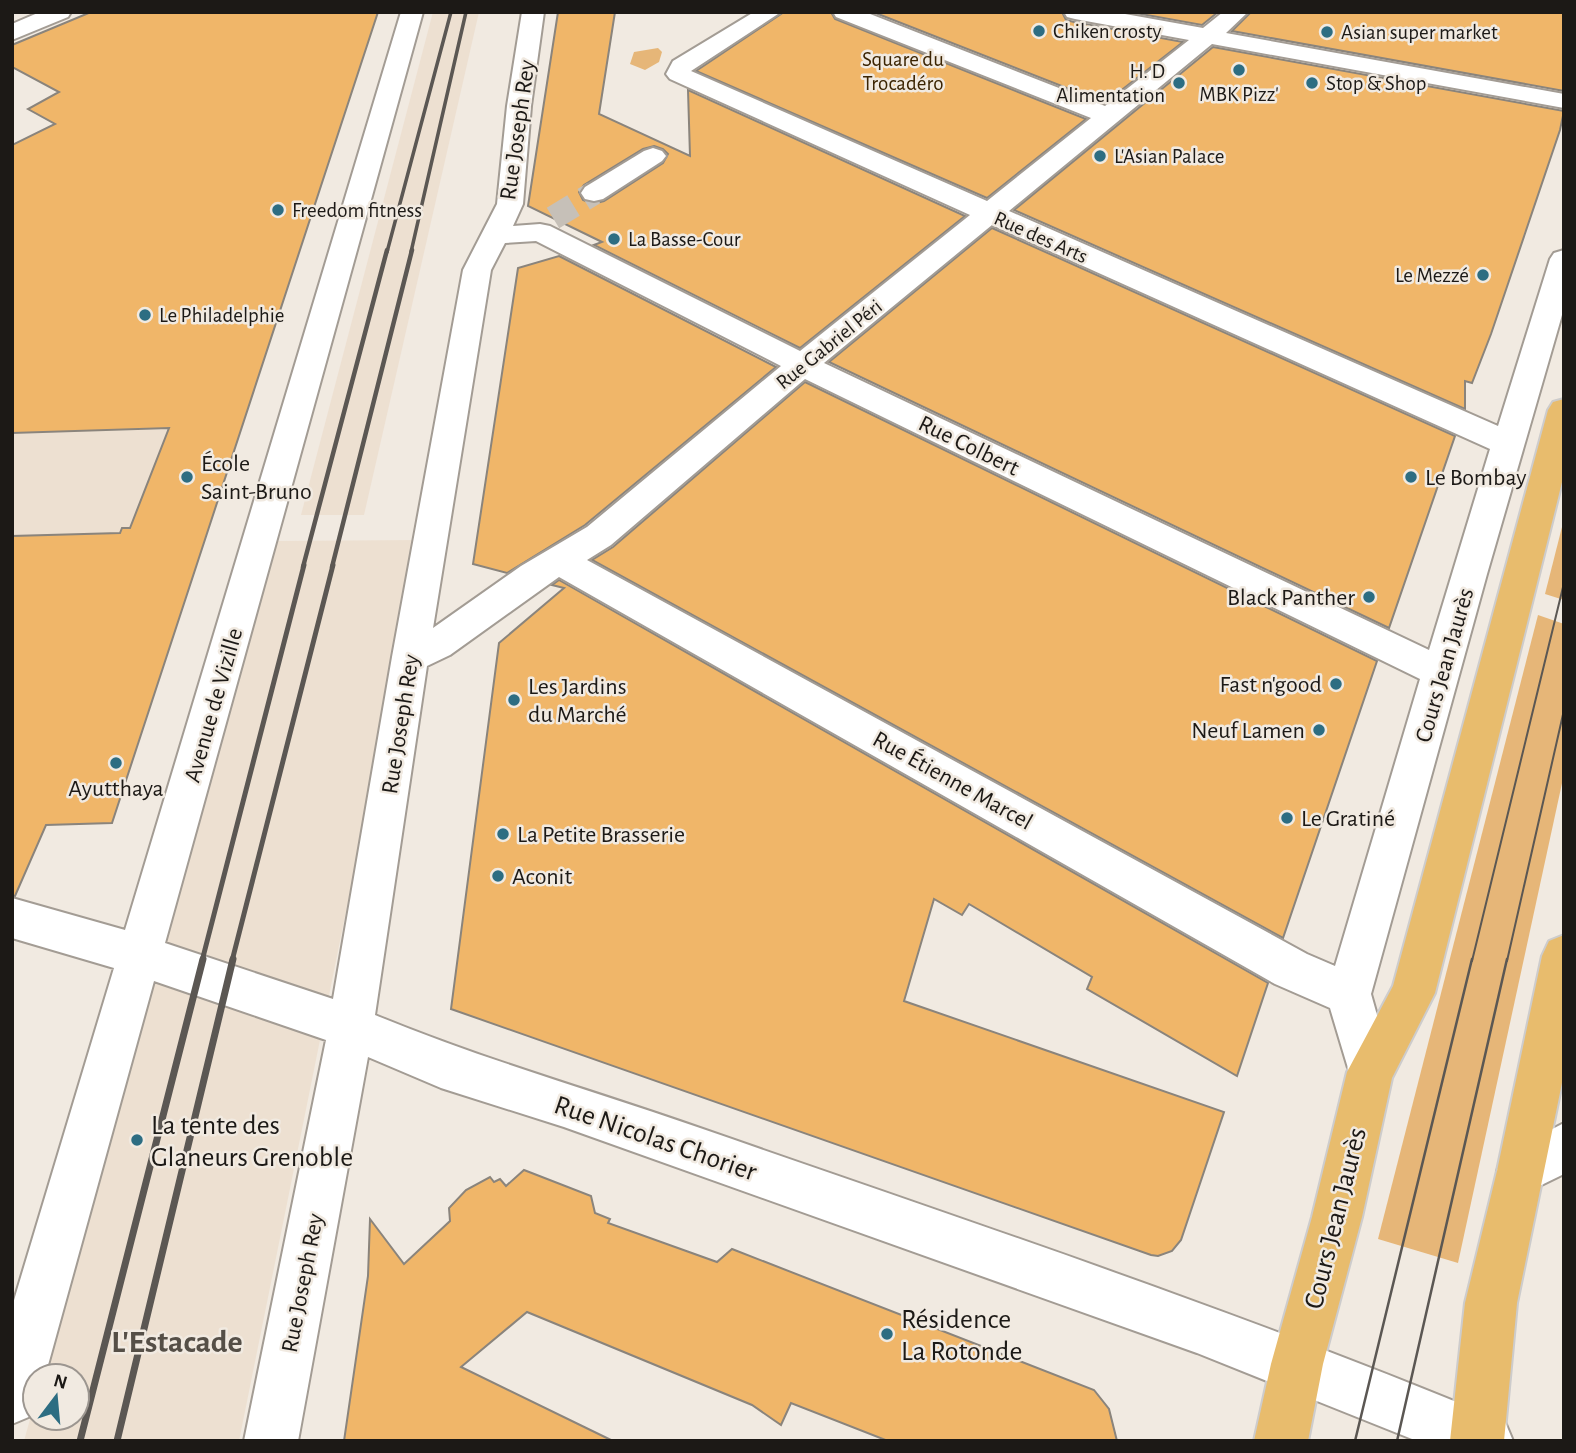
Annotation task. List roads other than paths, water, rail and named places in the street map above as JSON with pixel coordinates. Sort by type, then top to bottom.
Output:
[{"type":"main road","name":"Cours Jean Jaurès","points":[[1281,1441],[1297,1364],[1338,1217],[1370,1072],[1412,993],[1564,410]]},
{"type":"main road","points":[[1480,1440],[1491,1303],[1543,1159],[1564,956]]},
{"type":"street","points":[[12,33],[60,12]]},
{"type":"street","name":"Avenue de Vizille","points":[[12,1397],[411,12]]},
{"type":"street","name":"Rue Joseph Rey","points":[[271,1441],[351,1027],[410,657],[478,270],[510,204],[519,106],[533,12]]},
{"type":"street","name":"Rue des Arts","points":[[770,12],[681,66],[678,74],[1508,444]]},
{"type":"street","points":[[844,12],[1108,116]]},
{"type":"street","points":[[1075,12],[1564,101]]},
{"type":"street","name":"Rue Gabriel Péri","points":[[410,657],[437,645],[533,575],[599,536],[1237,12]]},
{"type":"street","points":[[594,193],[653,156]]},
{"type":"street","name":"Rue Colbert","points":[[494,235],[546,225],[804,365],[1441,673]]},
{"type":"street","name":"Cours Jean Jaurès","points":[[1370,1072],[1349,995],[1564,258]]},
{"type":"street","name":"Rue Étienne Marcel","points":[[560,561],[1269,956],[1349,995]]},
{"type":"street","name":"Rue Nicolas Chorier","points":[[12,918],[140,955],[351,1027],[441,1065],[564,1104],[1297,1364]]},
{"type":"street","points":[[1297,1364],[1480,1440]]},
{"type":"tunnel","points":[[553,218],[594,193]]},
{"type":"tram line","points":[[1472,961],[1564,583]]},
{"type":"tram line","points":[[1507,961],[1564,710]]},
{"type":"tram line","points":[[1355,1441],[1472,959]]},
{"type":"tram line","points":[[1397,1441],[1507,959]]},
{"type":"railway","points":[[387,252],[451,12]]},
{"type":"railway","points":[[411,252],[466,12]]},
{"type":"railway","points":[[303,567],[387,250]]},
{"type":"railway","points":[[332,567],[412,250]]},
{"type":"railway","points":[[202,961],[304,565]]},
{"type":"railway","points":[[232,961],[333,565]]},
{"type":"railway","points":[[80,1441],[203,959]]},
{"type":"railway","points":[[117,1441],[233,959]]},
{"type":"place","name":"Chiken crosty","points":[[1039,31]]},
{"type":"place","name":"Asian super market","points":[[1327,32]]},
{"type":"place","name":"MBK Pizz'","points":[[1239,70]]},
{"type":"place","name":"H. D Alimentation","points":[[1179,83]]},
{"type":"place","name":"Stop & Shop","points":[[1312,83]]},
{"type":"place","name":"L'Asian Palace","points":[[1100,156]]},
{"type":"place","name":"Freedom fitness","points":[[278,210]]},
{"type":"place","name":"La Basse-Cour","points":[[614,239]]},
{"type":"place","name":"Le Mezzé","points":[[1483,275]]},
{"type":"place","name":"Le Philadelphie","points":[[145,315]]},
{"type":"place","name":"École Saint-Bruno","points":[[187,477]]},
{"type":"place","name":"Le Bombay","points":[[1411,477]]},
{"type":"place","name":"Black Panther","points":[[1369,597]]},
{"type":"place","name":"Fast n'good","points":[[1336,684]]},
{"type":"place","name":"Les Jardins du Marché","points":[[514,700]]},
{"type":"place","name":"Neuf Lamen","points":[[1319,730]]},
{"type":"place","name":"Ayutthaya","points":[[116,763]]},
{"type":"place","name":"Le Gratiné","points":[[1287,818]]},
{"type":"place","name":"La Petite Brasserie","points":[[503,834]]},
{"type":"place","name":"Aconit","points":[[498,876]]},
{"type":"place","name":"La tente des Glaneurs Grenoble","points":[[137,1140]]},
{"type":"place","name":"Résidence La Rotonde","points":[[887,1334]]},
{"type":"district","name":"L'Estacade","points":[[177,1341]]},
{"type":"park label","name":"Square du Trocadéro","points":[[903,71]]}]
